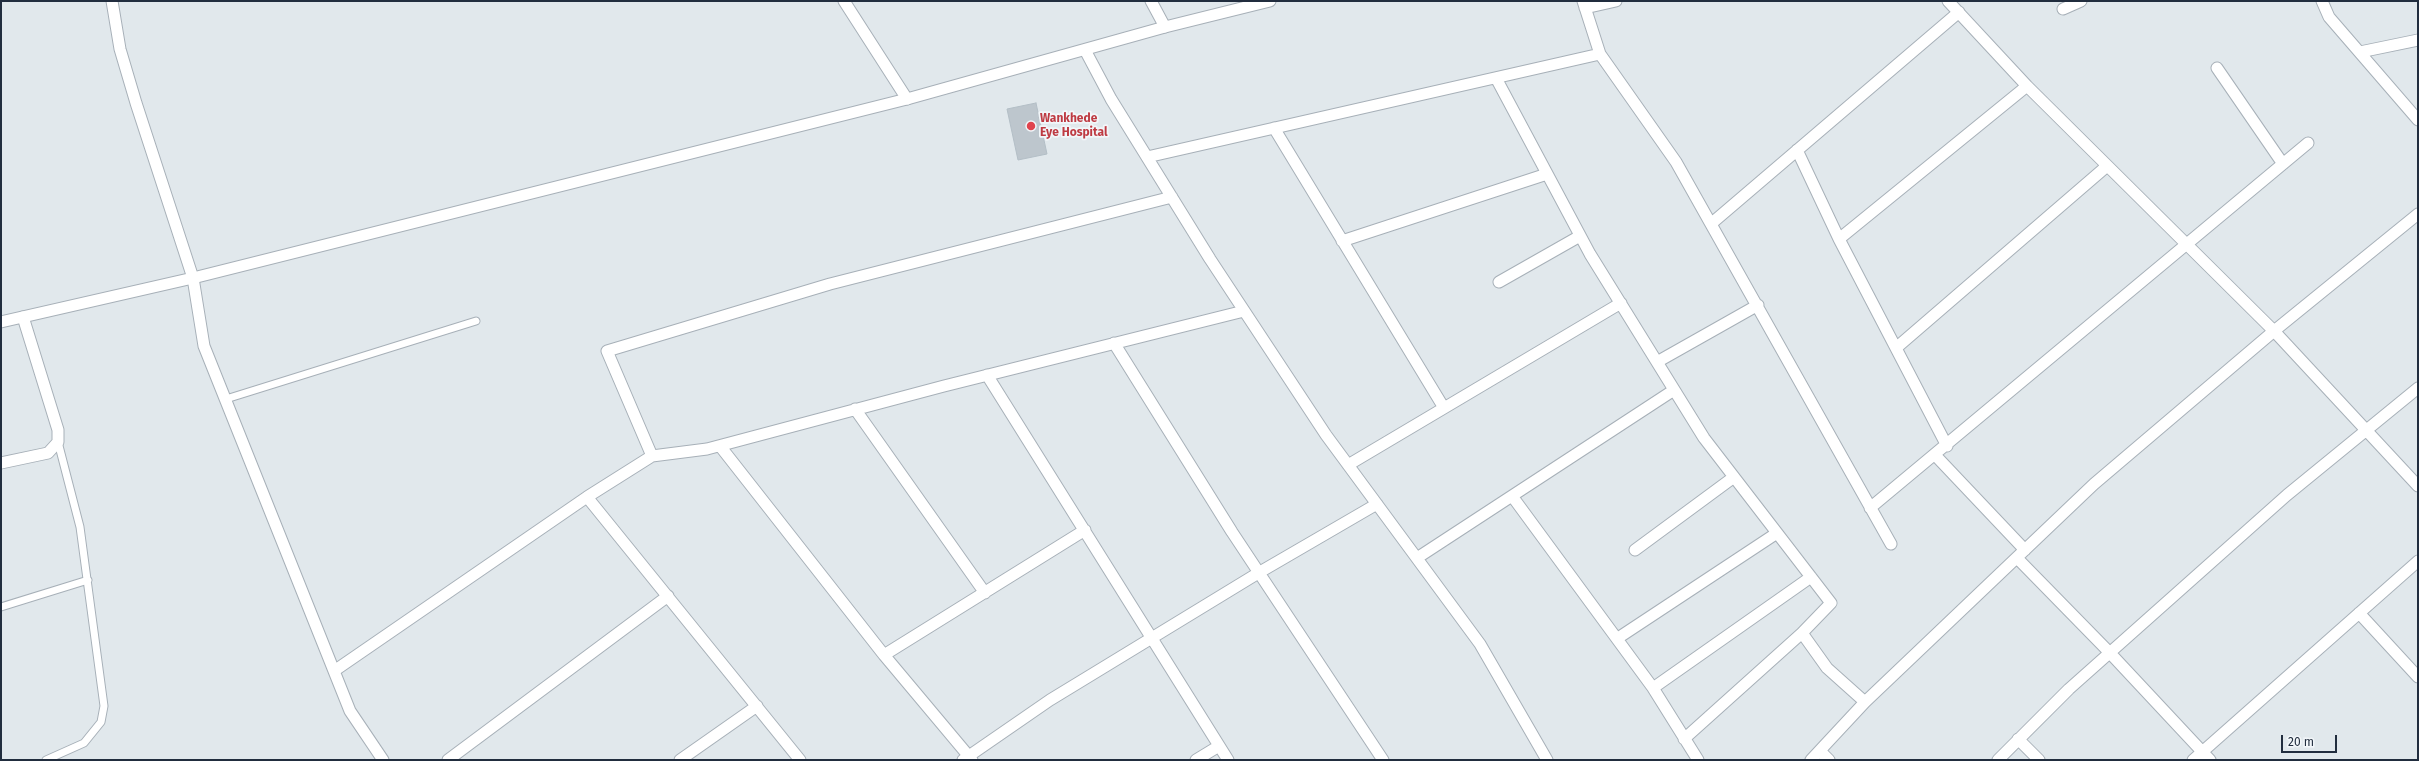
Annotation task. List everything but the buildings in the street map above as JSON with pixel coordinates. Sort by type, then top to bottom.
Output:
[{"type":"street","points":[[112,1],[120,49],[193,278],[204,346],[350,711],[383,760]]},
{"type":"street","points":[[844,1],[907,99]]},
{"type":"street","points":[[1151,1],[1165,27]]},
{"type":"street","points":[[1,322],[193,278],[907,99],[1165,27],[1270,1]]},
{"type":"street","points":[[1616,1],[1584,4],[1600,54],[1676,162],[1712,223],[1891,544]]},
{"type":"street","points":[[1948,1],[2027,86],[2274,331],[2418,486]]},
{"type":"street","points":[[2062,9],[2081,1]]},
{"type":"street","points":[[2322,1],[2329,17],[2418,120]]},
{"type":"street","points":[[1712,223],[1959,12]]},
{"type":"street","points":[[2360,52],[2418,40]]},
{"type":"street","points":[[1085,50],[1111,99],[1244,311],[1326,435],[1480,644],[1547,760]]},
{"type":"street","points":[[1147,157],[1600,54]]},
{"type":"street","points":[[2217,68],[2284,164]]},
{"type":"street","points":[[1496,78],[1580,236],[1704,438],[1831,603],[1802,633],[1684,739]]},
{"type":"street","points":[[1839,239],[2027,86]]},
{"type":"street","points":[[1274,128],[1444,408]]},
{"type":"street","points":[[1870,508],[1947,446],[2186,244],[2308,144]]},
{"type":"street","points":[[1797,150],[1839,239],[1947,446]]},
{"type":"street","points":[[1896,348],[2107,166]]},
{"type":"street","points":[[1342,241],[1548,174]]},
{"type":"street","points":[[652,456],[607,351],[830,284],[1172,197]]},
{"type":"street","points":[[1811,760],[1866,702],[2094,484],[2274,331],[2418,214]]},
{"type":"street","points":[[1499,282],[1580,236]]},
{"type":"street","points":[[1348,465],[1621,303]]},
{"type":"street","points":[[1657,362],[1758,305]]},
{"type":"street","points":[[334,671],[587,497],[652,456],[720,446],[987,375],[1244,311]]},
{"type":"street","points":[[1,463],[48,453],[58,442],[58,430],[23,317]]},
{"type":"street","points":[[1114,343],[1260,572],[1383,760]]},
{"type":"street","points":[[987,375],[1153,637],[1228,760]]},
{"type":"street","points":[[1998,760],[2018,739],[2110,652],[2287,495],[2418,388]]},
{"type":"street","points":[[1417,558],[1674,390]]},
{"type":"street","points":[[855,410],[985,593]]},
{"type":"street","points":[[720,446],[884,655],[968,759],[1050,700],[1260,572],[1377,504]]},
{"type":"street","points":[[1936,455],[2021,554],[2206,756]]},
{"type":"street","points":[[1635,550],[1734,477]]},
{"type":"street","points":[[1512,496],[1618,638],[1653,688],[1698,760]]},
{"type":"street","points":[[587,497],[800,760]]},
{"type":"street","points":[[884,655],[1086,530]]},
{"type":"street","points":[[1618,638],[1777,533]]},
{"type":"street","points":[[2193,760],[2206,756],[2359,613],[2418,561]]},
{"type":"street","points":[[1653,688],[1811,578]]},
{"type":"street","points":[[448,760],[668,596]]},
{"type":"street","points":[[2359,613],[2418,677]]},
{"type":"street","points":[[1802,633],[1827,668],[1866,702]]},
{"type":"street","points":[[680,760],[757,706]]},
{"type":"street","points":[[2018,739],[2038,760]]},
{"type":"street","points":[[1196,760],[1219,746]]},
{"type":"street","points":[[1820,751],[1829,760]]},
{"type":"lane","points":[[226,399],[476,321]]},
{"type":"lane","points":[[46,760],[84,742],[101,722],[103,690],[80,527],[58,442]]},
{"type":"lane","points":[[1,607],[88,580]]},
{"type":"place","name":"Wankhede Eye Hospital","points":[[1031,126]]}]
